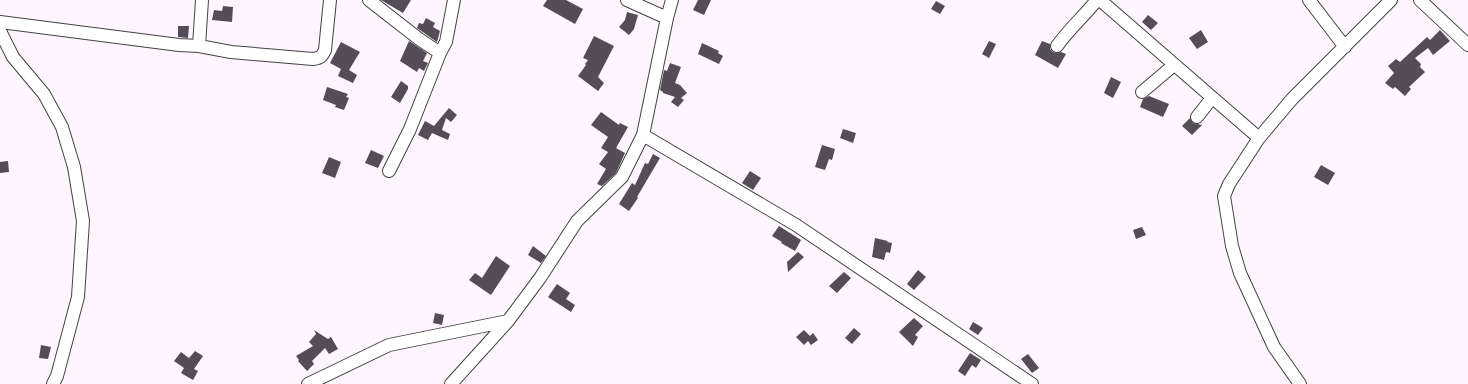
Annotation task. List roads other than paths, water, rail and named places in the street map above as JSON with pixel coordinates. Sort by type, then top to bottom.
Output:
[{"type":"street","points":[[199,46],[202,0]]},
{"type":"street","points":[[0,22],[179,45],[199,46],[232,52],[313,59],[322,56],[325,50],[330,0]]},
{"type":"street","points":[[369,0],[419,39],[440,53]]},
{"type":"street","points":[[390,171],[410,129],[440,53],[446,42],[454,0]]},
{"type":"street","points":[[627,0],[667,18]]},
{"type":"street","points":[[451,384],[508,321],[540,278],[578,221],[622,177],[643,134],[672,0]]},
{"type":"street","points":[[1057,46],[1067,32],[1098,0],[1259,138]]},
{"type":"street","points":[[1309,0],[1345,47]]},
{"type":"street","points":[[1300,384],[1274,347],[1240,273],[1232,246],[1224,196],[1259,138],[1292,99],[1391,0]]},
{"type":"street","points":[[1420,0],[1468,45]]},
{"type":"street","points":[[0,31],[12,57],[44,94],[62,127],[74,167],[83,221],[78,296],[57,376],[53,384]]},
{"type":"street","points":[[1142,92],[1174,65]]},
{"type":"street","points":[[1197,117],[1212,98]]},
{"type":"street","points":[[643,134],[796,225],[1030,383]]},
{"type":"street","points":[[308,384],[389,345],[508,321]]}]
